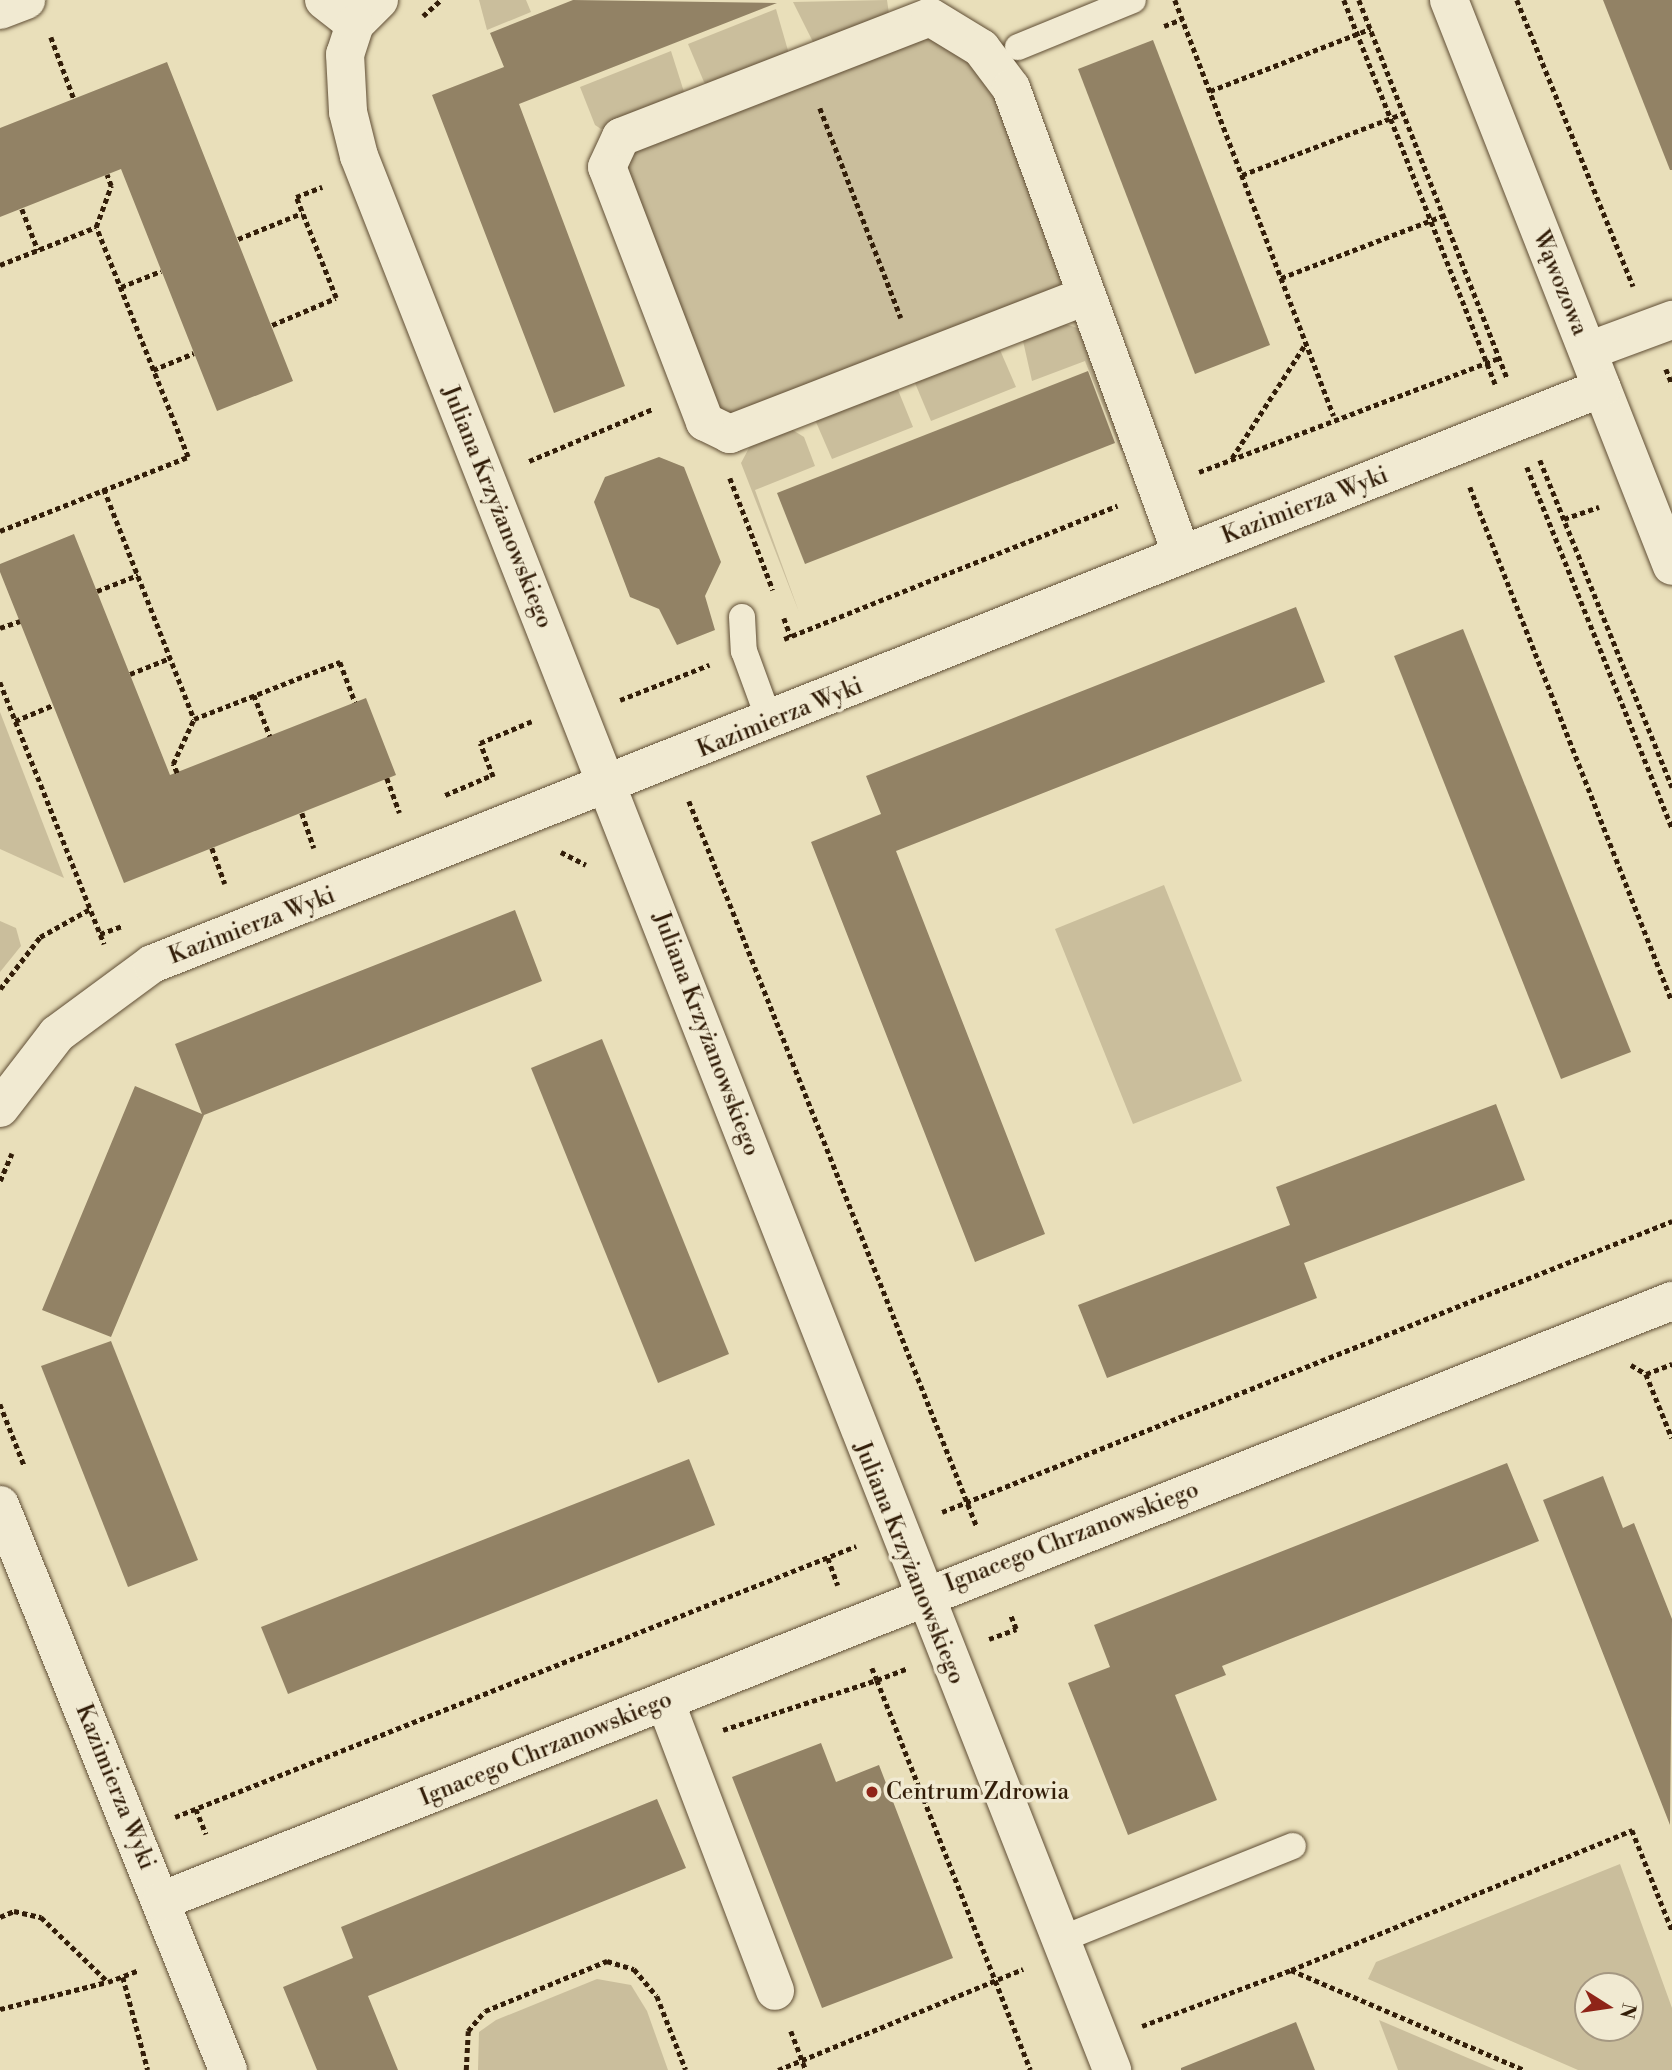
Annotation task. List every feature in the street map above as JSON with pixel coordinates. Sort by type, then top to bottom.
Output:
[{"type":"street","points":[[324,0],[367,12]]},
{"type":"street","name":"Wąwozowa","points":[[1449,0],[1672,566]]},
{"type":"street","points":[[0,10],[36,12]]},
{"type":"street","name":"Juliana Krzyżanowskiego","points":[[367,12],[344,84],[364,171],[574,703],[611,786],[921,1597],[1112,2070]]},
{"type":"street","points":[[1083,297],[730,434],[701,408],[607,167],[621,137],[930,17],[981,48],[1012,88],[1083,297],[1181,553]]},
{"type":"street","points":[[1588,351],[1661,324]]},
{"type":"street","name":"Kazimierza Wyki","points":[[0,1108],[57,1034],[121,984],[152,964],[611,786],[1181,553],[1602,388]]},
{"type":"street","name":"Ignacego Chrzanowskiego","points":[[161,1901],[671,1717],[921,1597],[1672,1301]]},
{"type":"street","name":"Kazimierza Wyki","points":[[0,1505],[228,2070]]},
{"type":"street","points":[[671,1717],[775,1991]]},
{"type":"lane","points":[[1018,47],[1133,0]]},
{"type":"lane","points":[[741,617],[744,651],[771,722]]},
{"type":"lane","points":[[1062,1947],[1293,1846]]},
{"type":"path","points":[[1175,0],[1334,416],[1499,358]]},
{"type":"path","points":[[1517,0],[1661,324],[1672,384]]},
{"type":"path","points":[[36,12],[74,99]]},
{"type":"path","points":[[1210,91],[1370,29]]},
{"type":"path","points":[[804,66],[917,362]]},
{"type":"path","points":[[1242,175],[1404,113]]},
{"type":"path","points":[[272,325],[336,298],[296,197],[364,171]]},
{"type":"path","points":[[0,531],[188,457],[96,227],[111,186],[107,175]]},
{"type":"path","points":[[22,208],[38,250]]},
{"type":"path","points":[[238,239],[302,213]]},
{"type":"path","points":[[1281,278],[1445,215]]},
{"type":"path","points":[[0,265],[96,227]]},
{"type":"path","points":[[121,287],[161,271]]},
{"type":"path","points":[[1232,459],[1306,343]]},
{"type":"path","points":[[153,370],[194,353]]},
{"type":"path","points":[[522,464],[701,408],[777,599]]},
{"type":"path","points":[[1454,447],[1672,1001]]},
{"type":"path","points":[[104,489],[194,719]]},
{"type":"path","points":[[97,591],[138,575]]},
{"type":"path","points":[[782,612],[791,637]]},
{"type":"path","points":[[0,628],[20,621]]},
{"type":"path","points":[[130,674],[170,658]]},
{"type":"path","points":[[177,773],[173,764],[194,719],[254,695],[340,662],[355,702]]},
{"type":"path","points":[[0,682],[121,984]]},
{"type":"path","points":[[254,695],[270,736]]},
{"type":"path","points":[[0,700],[7,702]]},
{"type":"path","points":[[511,825],[480,743],[574,703]]},
{"type":"path","points":[[15,721],[53,705]]},
{"type":"path","points":[[387,778],[400,813]]},
{"type":"path","points":[[689,795],[690,813],[993,1568]]},
{"type":"path","points":[[302,813],[314,848]]},
{"type":"path","points":[[212,848],[225,884]]},
{"type":"path","points":[[552,849],[581,858],[595,875]]},
{"type":"path","points":[[0,989],[40,937],[90,909]]},
{"type":"path","points":[[1620,1359],[1646,1374],[1672,1438]]},
{"type":"path","points":[[1646,1374],[1672,1364]]},
{"type":"path","points":[[671,1717],[727,1730],[877,1680],[1031,2070]]},
{"type":"path","points":[[1128,2031],[1291,1970],[1632,1830],[1672,1930]]},
{"type":"path","points":[[0,1917],[14,1911],[41,1917],[108,1982]]},
{"type":"path","points":[[778,2070],[995,1980],[1062,1947]]},
{"type":"path","points":[[0,2009],[108,1982],[182,1953]]},
{"type":"path","points":[[466,2070],[468,2031],[485,2011],[607,1961],[634,1969],[657,1996],[686,2070]]},
{"type":"path","points":[[1291,1970],[1524,2070]]},
{"type":"path","points":[[123,1977],[148,2070]]},
{"type":"shaded area","points":[[479,0],[526,0],[531,12],[487,30]]},
{"type":"shaded area","points":[[887,0],[889,14],[814,44],[793,2]]},
{"type":"shaded area","points":[[776,9],[789,54],[709,86],[704,82],[688,44]]},
{"type":"shaded area","points":[[931,34],[990,78],[1068,288],[735,418],[721,411],[627,167],[636,149]]},
{"type":"shaded area","points":[[671,51],[685,95],[601,129],[595,125],[580,87]]},
{"type":"shaded area","points":[[1051,319],[1095,334],[1138,444],[1121,451],[1085,361],[1032,381],[1023,341],[1034,325]]},
{"type":"shaded area","points":[[986,344],[1000,350],[1016,387],[931,421],[915,383],[923,368]]},
{"type":"shaded area","points":[[885,383],[898,390],[913,427],[832,459],[816,422],[823,407]]},
{"type":"shaded area","points":[[791,429],[804,437],[815,466],[755,490],[799,612],[741,463],[757,433]]},
{"type":"shaded area","points":[[0,712],[64,878],[0,849]]},
{"type":"shaded area","points":[[1164,885],[1242,1081],[1133,1124],[1055,929]]},
{"type":"shaded area","points":[[0,921],[16,928],[21,946],[0,972]]},
{"type":"shaded area","points":[[1620,1864],[1672,2008],[1672,2070],[1578,2070],[1368,1979],[1376,1962]]},
{"type":"shaded area","points":[[597,1979],[631,1985],[647,2011],[668,2070],[478,2070],[479,2032],[496,2020]]},
{"type":"shaded area","points":[[1379,2020],[1496,2070],[1398,2070]]},
{"type":"building","points":[[573,0],[777,3],[519,104],[625,386],[554,413],[432,95],[504,67],[490,33]]},
{"type":"building","points":[[1603,0],[1672,0],[1672,170],[1670,170]]},
{"type":"building","points":[[1153,40],[1270,345],[1195,374],[1078,69]]},
{"type":"building","points":[[167,62],[293,381],[217,411],[121,169],[0,217],[0,128]]},
{"type":"building","points":[[1088,371],[1115,443],[805,564],[777,493]]},
{"type":"building","points":[[659,457],[684,467],[721,562],[705,596],[715,630],[677,645],[659,609],[630,597],[594,502],[605,477]]},
{"type":"building","points":[[74,534],[170,775],[366,698],[396,775],[124,883],[0,572],[0,564]]},
{"type":"building","points":[[1296,607],[1325,682],[896,851],[1045,1234],[975,1262],[811,842],[881,814],[866,776]]},
{"type":"building","points":[[1463,629],[1631,1052],[1561,1079],[1394,656]]},
{"type":"building","points":[[515,910],[542,981],[204,1115],[111,1337],[42,1310],[135,1086],[202,1114],[175,1044]]},
{"type":"building","points":[[602,1039],[729,1354],[658,1383],[531,1068]]},
{"type":"building","points":[[1496,1104],[1525,1180],[1304,1263],[1317,1298],[1107,1378],[1078,1305],[1290,1225],[1276,1187]]},
{"type":"building","points":[[111,1341],[198,1560],[128,1587],[41,1366]]},
{"type":"building","points":[[689,1459],[715,1525],[288,1694],[261,1627]]},
{"type":"building","points":[[1507,1463],[1539,1541],[1222,1666],[1226,1675],[1175,1695],[1217,1800],[1128,1835],[1068,1683],[1110,1667],[1094,1625]]},
{"type":"building","points":[[1603,1476],[1623,1528],[1634,1523],[1672,1619],[1670,1825],[1543,1500]]},
{"type":"building","points":[[821,1743],[836,1782],[879,1765],[953,1958],[822,2008],[732,1777]]},
{"type":"building","points":[[657,1799],[686,1868],[368,1996],[398,2070],[317,2070],[283,1987],[353,1958],[341,1927]]},
{"type":"building","points":[[1296,2022],[1315,2070],[1181,2070],[1181,2068]]},
{"type":"place","name":"Centrum Zdrowia","points":[[872,1792]]}]
